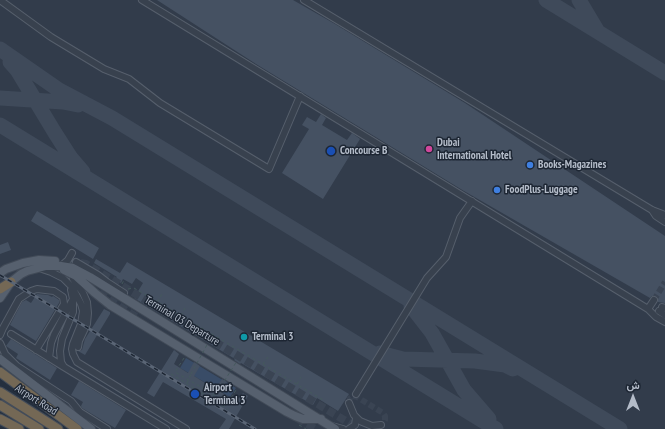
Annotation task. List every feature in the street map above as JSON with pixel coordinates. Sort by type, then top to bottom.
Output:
[{"type":"highway","points":[[0,289],[11,282]]},
{"type":"highway","points":[[0,372],[77,429]]},
{"type":"highway","name":"Airport Road","points":[[0,392],[58,429]]},
{"type":"highway","points":[[0,405],[38,429]]},
{"type":"highway","points":[[0,419],[19,429]]},
{"type":"main road","points":[[0,273],[14,266],[39,260],[59,264]]},
{"type":"main road","name":"Terminal 03 Departure","points":[[0,298],[11,282],[21,274],[39,267],[59,264],[78,270],[322,419],[334,428]]},
{"type":"main road","points":[[21,274],[42,269],[56,269],[63,270],[76,276],[110,305],[287,412],[303,419],[322,419]]},
{"type":"main road","points":[[0,358],[91,429]]},
{"type":"lane","points":[[0,0],[63,44],[104,69],[129,79],[160,103],[269,169],[286,135],[300,96]]},
{"type":"lane","points":[[142,0],[648,309],[656,317],[665,322]]},
{"type":"lane","points":[[304,0],[652,210],[665,215]]},
{"type":"lane","points":[[356,394],[424,282],[446,257],[460,218],[472,201]]},
{"type":"lane","points":[[652,210],[656,216],[665,222]]},
{"type":"lane","points":[[59,264],[75,256]]},
{"type":"lane","points":[[75,256],[78,270]]},
{"type":"lane","points":[[75,256],[110,285],[145,307],[155,317]]},
{"type":"lane","points":[[42,269],[71,280],[83,293],[88,313],[87,324],[79,341],[78,347]]},
{"type":"lane","points":[[64,366],[61,362],[60,351],[62,339],[73,312],[71,280]]},
{"type":"lane","points":[[71,280],[83,311],[82,324],[73,344],[73,354],[77,362],[186,429]]},
{"type":"lane","points":[[0,336],[2,328],[19,299],[37,289],[54,291],[63,297],[64,304],[36,350]]},
{"type":"lane","points":[[49,358],[54,335],[73,299]]},
{"type":"lane","points":[[648,309],[654,300]]},
{"type":"lane","points":[[662,309],[665,315]]},
{"type":"lane","points":[[11,334],[159,427],[166,429]]},
{"type":"lane","points":[[1,346],[8,358],[17,366],[71,401],[80,412],[106,429]]},
{"type":"lane","points":[[349,403],[356,418],[365,424],[372,426],[381,425]]},
{"type":"lane","points":[[349,429],[355,425],[356,418]]},
{"type":"lane","points":[[360,429],[365,424]]},
{"type":"lane","points":[[334,428],[343,429]]},
{"type":"path","points":[[121,286],[124,280]]},
{"type":"path","points":[[125,289],[134,288],[324,401]]},
{"type":"path","points":[[158,302],[162,294]]},
{"type":"path","points":[[181,316],[185,308]]},
{"type":"path","points":[[186,384],[208,343]]},
{"type":"path","points":[[186,356],[176,372],[228,403],[238,388]]},
{"type":"path","points":[[263,364],[268,357]]},
{"type":"path","points":[[215,395],[237,361]]},
{"type":"path","points":[[171,374],[228,409]]},
{"type":"path","points":[[297,384],[301,377]]},
{"type":"shaded area","points":[[0,0],[665,0],[665,429],[83,429],[0,365]]},
{"type":"water","points":[[186,358],[236,388],[230,397],[180,368]]},
{"type":"building","name":"Concourse B","points":[[157,0],[293,0],[335,24],[465,103],[665,236],[665,303],[658,302],[658,298],[656,296],[652,296],[650,298],[464,191],[256,64]]},
{"type":"building","points":[[321,114],[326,118],[322,125],[347,140],[352,133],[360,139],[323,199],[282,173],[309,129],[302,125],[307,117],[316,122]]},
{"type":"building","points":[[37,211],[99,248],[93,259],[31,221]]},
{"type":"building","points":[[8,242],[11,250],[0,254],[0,245]]},
{"type":"building","points":[[96,259],[120,273],[127,262],[349,394],[338,411],[317,398],[313,405],[241,363],[240,364],[234,360],[235,359],[134,298],[143,283],[136,278],[132,284],[123,279],[121,283],[115,279],[117,277],[94,263]]},
{"type":"building","points":[[37,294],[53,296],[59,300],[59,303],[36,341],[10,325],[22,302],[26,300],[31,303]]},
{"type":"building","points":[[104,309],[110,312],[110,314],[85,355],[78,351],[82,350],[85,339]]},
{"type":"building","points":[[11,339],[57,368],[50,380],[16,358],[18,354],[6,346]]},
{"type":"building","points":[[174,350],[179,354],[174,364],[188,373],[194,362],[200,366],[194,376],[215,389],[222,379],[227,382],[221,392],[236,401],[243,393],[248,396],[229,429],[219,429],[226,419],[163,382],[154,397],[147,393]]},
{"type":"building","points":[[79,381],[126,410],[115,428],[82,408],[81,406],[83,402],[71,395]]},
{"type":"taxiway","points":[[546,0],[665,73]]},
{"type":"taxiway","points":[[579,0],[597,30]]},
{"type":"taxiway","points":[[0,49],[59,90],[112,118],[620,429]]},
{"type":"taxiway","points":[[10,62],[17,70],[71,158],[83,172]]},
{"type":"taxiway","points":[[0,98],[63,102],[78,105]]},
{"type":"taxiway","points":[[0,125],[496,429]]},
{"type":"taxiway","points":[[411,306],[432,333],[464,390],[489,419]]},
{"type":"taxiway","points":[[380,353],[403,359],[475,361],[505,365],[513,369]]},
{"type":"tunnel","points":[[69,264],[76,262],[86,264],[359,429]]},
{"type":"tunnel","points":[[654,300],[665,282]]},
{"type":"tunnel","points":[[99,293],[136,317]]},
{"type":"tunnel","points":[[349,403],[350,398],[353,396],[357,397],[383,413],[385,420],[381,425]]},
{"type":"tunnel","points":[[297,418],[315,429]]},
{"type":"railway","points":[[0,275],[255,429]]},
{"type":"place","name":"Dubai International Hotel","points":[[429,149]]},
{"type":"place","name":"Concourse B","points":[[331,151]]},
{"type":"place","name":"Books-Magazines","points":[[530,165]]},
{"type":"place","name":"FoodPlus-Luggage","points":[[497,190]]},
{"type":"place","name":"Terminal 3","points":[[244,337]]},
{"type":"place","name":"Airport Terminal 3","points":[[195,394]]}]
